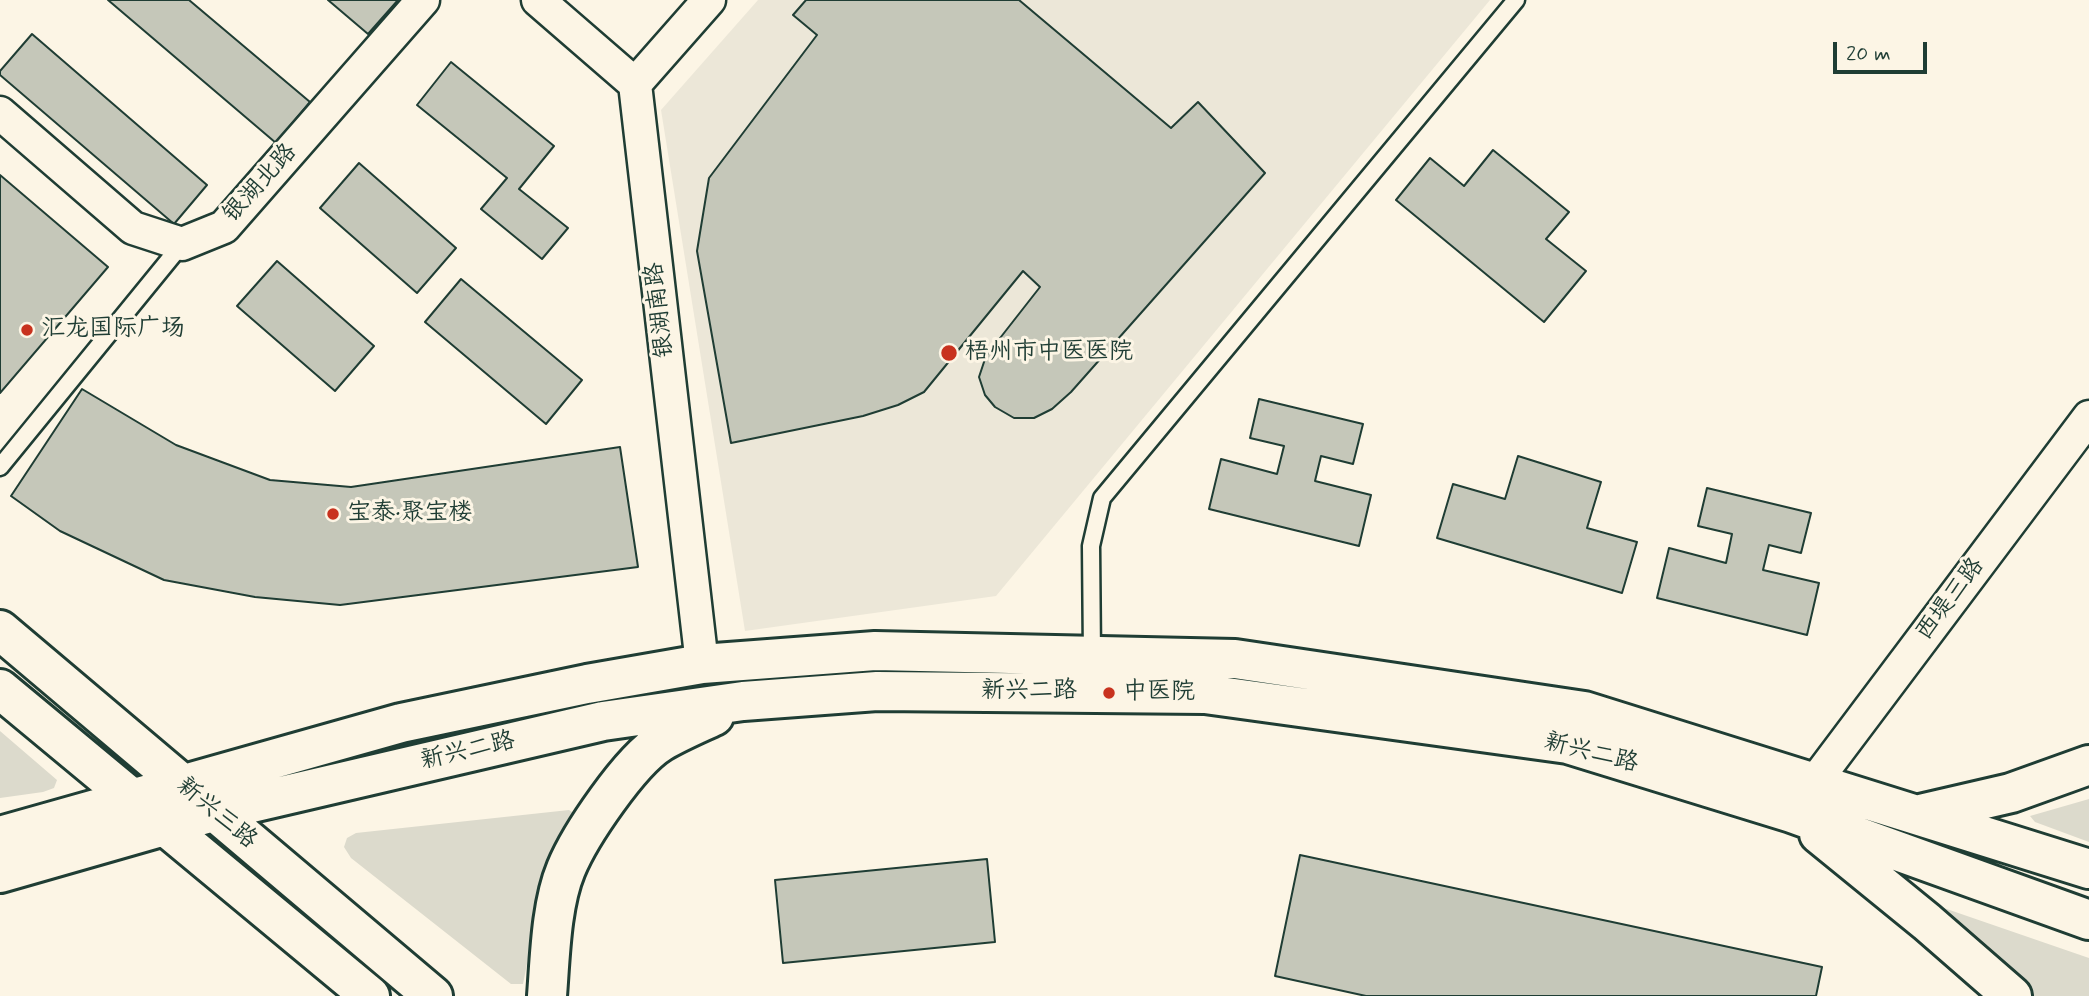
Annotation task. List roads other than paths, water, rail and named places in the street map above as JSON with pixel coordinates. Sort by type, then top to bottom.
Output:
[{"type":"main road","name":"新兴三路","points":[[0,630],[433,996]]},
{"type":"main road","name":"新兴二路","points":[[181,785],[401,723],[587,684],[702,664],[875,651],[1235,659],[1584,711],[1803,798],[2089,920]]},
{"type":"main road","name":"新兴三路","points":[[0,689],[370,996]]},
{"type":"main road","name":"新兴二路","points":[[0,873],[213,812],[603,721],[743,701],[877,691],[1205,694],[1568,744],[1803,798],[1915,815],[2089,869]]},
{"type":"main road","points":[[547,996],[553,923],[562,881],[565,870],[591,825],[623,777],[659,743],[743,701]]},
{"type":"main road","points":[[1915,815],[2011,793],[2089,765]]},
{"type":"main road","points":[[0,836],[181,785]]},
{"type":"main road","points":[[1803,798],[1866,871],[2012,996]]},
{"type":"street","name":"银湖北路","points":[[182,244],[224,227],[423,0]]},
{"type":"street","points":[[538,0],[635,84],[709,0]]},
{"type":"street","name":"银湖南路","points":[[635,84],[702,664]]},
{"type":"street","points":[[0,113],[133,228],[182,244]]},
{"type":"street","name":"西堤三路","points":[[1803,798],[2089,417]]},
{"type":"lane","points":[[1092,656],[1091,546],[1102,498],[1516,0]]},
{"type":"lane","points":[[0,467],[182,244]]},
{"type":"place","name":"汇龙国际广场","points":[[27,330]]},
{"type":"place","name":"梧州市中医医院","points":[[949,353]]},
{"type":"place","name":"宝泰·聚宝楼","points":[[333,514]]},
{"type":"place","name":"中医院","points":[[1109,693]]}]
